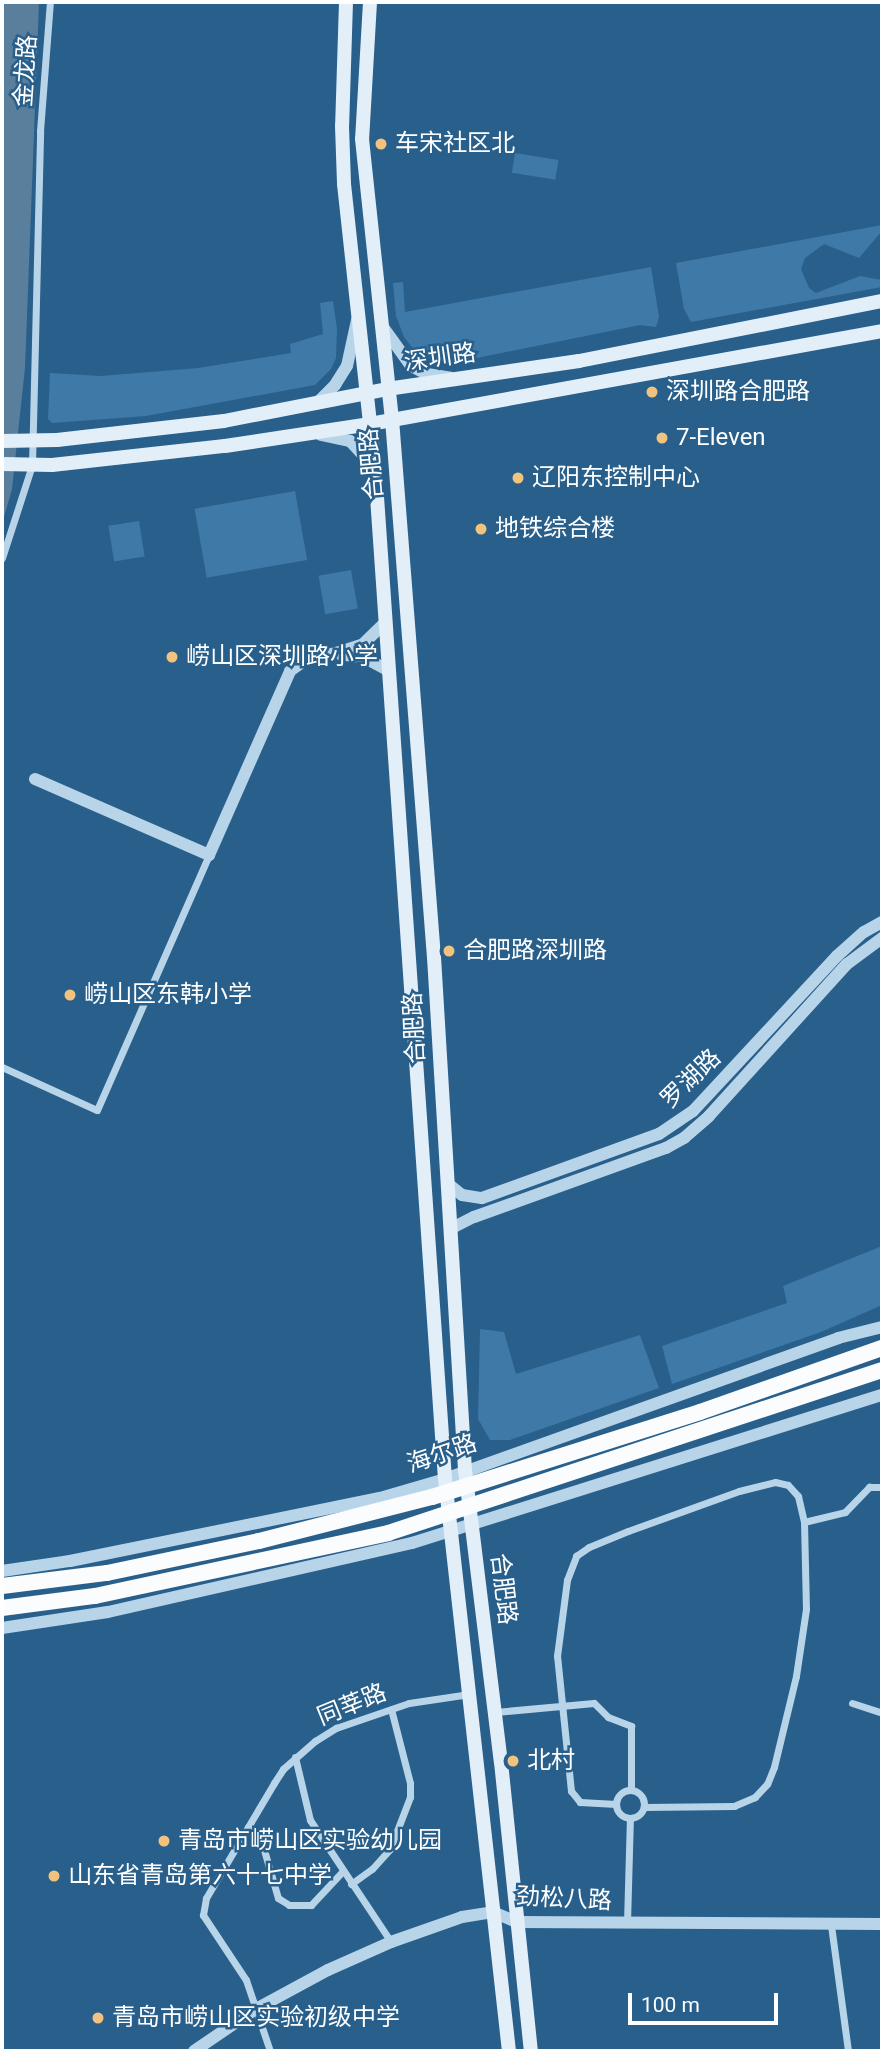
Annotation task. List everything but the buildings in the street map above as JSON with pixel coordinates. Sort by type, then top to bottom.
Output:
[{"type":"main road","name":"合肥路","points":[[346,2],[342,126],[344,184],[375,468],[445,1479],[509,2051]]},
{"type":"main road","name":"合肥路","points":[[370,2],[362,139],[392,419],[434,957],[465,1471],[495,1712],[531,2051]]},
{"type":"main road","name":"深圳路","points":[[2,441],[27,442],[224,421],[387,389],[606,356],[882,300]]},
{"type":"main road","name":"深圳路","points":[[2,464],[26,466],[225,446],[370,424],[882,331]]},
{"type":"main road","name":"海尔路","points":[[2,1586],[107,1573],[260,1541],[432,1497],[700,1412],[882,1348]]},
{"type":"main road","points":[[2,1608],[95,1596],[388,1533],[882,1370]]},
{"type":"street","name":"金龙路","points":[[2,558],[26,466],[40,131],[50,2]]},
{"type":"street","points":[[316,404],[335,385],[347,366],[357,320]]},
{"type":"street","points":[[381,325],[411,366],[427,374],[454,379]]},
{"type":"street","points":[[299,433],[350,441],[375,468]]},
{"type":"street","points":[[2,1067],[97,1110],[285,679],[300,662],[363,644],[385,623]]},
{"type":"street","points":[[336,653],[365,658],[389,671]]},
{"type":"street","points":[[35,779],[209,855]]},
{"type":"street","name":"罗湖路","points":[[447,1183],[462,1195],[482,1198],[659,1134],[693,1111],[837,956],[864,932],[882,922]]},
{"type":"street","points":[[450,1229],[474,1217],[666,1148],[684,1138],[709,1116],[847,964],[882,939]]},
{"type":"street","name":"海尔路","points":[[2,1571],[70,1561],[353,1504],[445,1479],[838,1338],[882,1326]]},
{"type":"street","points":[[2,1628],[121,1609],[347,1560],[450,1532],[882,1395]]},
{"type":"street","points":[[616,1804],[589,1804],[574,1797],[559,1706],[556,1657],[561,1614],[567,1580],[580,1552],[652,1522],[775,1482],[793,1489],[802,1507],[804,1522],[806,1609],[796,1676],[774,1767],[767,1784],[755,1797],[734,1806],[643,1807]]},
{"type":"street","points":[[804,1522],[845,1511],[869,1487],[882,1487]]},
{"type":"street","name":"同莘路","points":[[254,2010],[246,1980],[203,1915],[206,1898],[274,1783],[296,1757],[336,1728],[391,1709],[469,1694]]},
{"type":"street","points":[[495,1712],[594,1703],[608,1717],[631,1726],[631,1790]]},
{"type":"street","points":[[852,1703],[882,1713]]},
{"type":"street","points":[[351,1884],[372,1869],[390,1849],[410,1797],[410,1783],[391,1709]]},
{"type":"street","points":[[296,1757],[310,1820],[342,1872],[391,1942]]},
{"type":"street","points":[[616,1804],[622,1815],[630,1818],[639,1815],[643,1807],[642,1797],[631,1790]]},
{"type":"street","points":[[616,1804],[622,1793],[631,1790]]},
{"type":"street","points":[[627,1923],[630,1818]]},
{"type":"street","points":[[248,1827],[262,1843],[278,1898],[289,1905],[311,1905],[342,1872]]},
{"type":"street","name":"劲松八路","points":[[194,2051],[254,2010],[328,1970],[391,1942],[462,1917],[493,1912],[516,1922],[882,1924]]},
{"type":"street","points":[[831,1925],[848,2051]]},
{"type":"street","points":[[254,2010],[270,2051]]},
{"type":"shaded area","points":[[2,2],[39,2],[25,368],[12,489],[2,524]]},
{"type":"shaded area","points":[[515,153],[558,160],[555,180],[512,173]]},
{"type":"shaded area","points":[[882,225],[882,231],[859,258],[824,244],[805,258],[801,269],[809,288],[816,293],[860,276],[882,280],[882,287],[691,322],[684,309],[676,263]]},
{"type":"shaded area","points":[[651,267],[659,317],[656,327],[640,325],[452,363],[418,355],[404,337],[396,316],[393,283],[403,282],[405,312]]},
{"type":"shaded area","points":[[333,301],[337,329],[336,358],[331,369],[315,385],[146,416],[52,423],[48,419],[50,373],[101,376],[198,368],[291,353],[290,344],[323,334],[320,303]]},
{"type":"shaded area","points":[[295,491],[307,560],[207,578],[195,509]]},
{"type":"shaded area","points":[[139,521],[145,557],[114,561],[108,526]]},
{"type":"shaded area","points":[[351,570],[358,608],[325,614],[319,576]]},
{"type":"shaded area","points":[[882,1246],[882,1305],[821,1332],[672,1384],[662,1346],[787,1303],[783,1286]]},
{"type":"shaded area","points":[[480,1329],[504,1332],[516,1374],[640,1335],[659,1388],[510,1440],[490,1440],[478,1419]]},
{"type":"place","name":"车宋社区北","points":[[381,144]]},
{"type":"place","name":"深圳路合肥路","points":[[652,392]]},
{"type":"place","name":"7-Eleven","points":[[662,438]]},
{"type":"place","name":"辽阳东控制中心","points":[[518,478]]},
{"type":"place","name":"地铁综合楼","points":[[481,529]]},
{"type":"place","name":"崂山区深圳路小学","points":[[172,657]]},
{"type":"place","name":"合肥路深圳路","points":[[449,951]]},
{"type":"place","name":"崂山区东韩小学","points":[[70,995]]},
{"type":"place","name":"北村","points":[[513,1761]]},
{"type":"place","name":"青岛市崂山区实验幼儿园","points":[[164,1841]]},
{"type":"place","name":"山东省青岛第六十七中学","points":[[54,1876]]},
{"type":"place","name":"青岛市崂山区实验初级中学","points":[[98,2018]]}]
